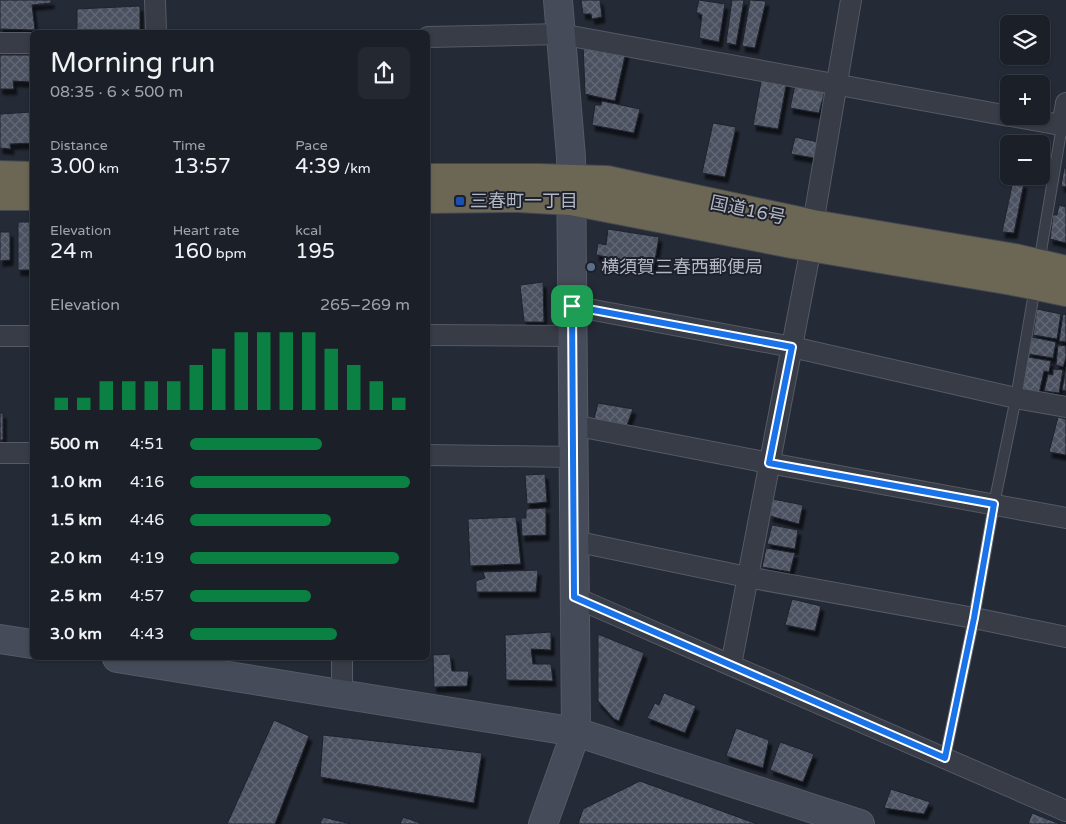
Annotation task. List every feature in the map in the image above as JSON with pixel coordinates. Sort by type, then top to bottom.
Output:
[{"type":"highway","points":[[0,175],[30,176]]},
{"type":"highway","name":"国道16号","points":[[430,178],[539,178],[571,190],[812,236],[1012,281],[1066,270]]},
{"type":"highway","name":"国道16号","points":[[430,198],[518,198],[571,190]]},
{"type":"highway","points":[[0,196],[30,196]]},
{"type":"highway","name":"国道16号","points":[[1037,275],[1066,292]]},
{"type":"street","points":[[155,0],[156,30]]},
{"type":"street","points":[[543,824],[576,732],[571,157],[558,0]]},
{"type":"street","points":[[731,665],[792,347],[851,0]]},
{"type":"street","points":[[430,38],[560,34],[1000,114]]},
{"type":"street","points":[[0,43],[30,43]]},
{"type":"street","points":[[1050,123],[1064,126],[1066,103]]},
{"type":"street","points":[[572,306],[792,347],[1016,398],[1066,407]]},
{"type":"street","points":[[430,334],[572,336]]},
{"type":"street","points":[[0,336],[30,336]]},
{"type":"street","points":[[573,425],[1066,518]]},
{"type":"street","points":[[0,453],[30,453]]},
{"type":"street","points":[[430,455],[573,457]]},
{"type":"street","points":[[574,541],[747,577],[974,618],[1066,637]]},
{"type":"street","points":[[574,597],[1066,810]]},
{"type":"street","points":[[0,639],[30,644]]},
{"type":"street","points":[[144,660],[170,662],[342,694],[576,732],[860,824]]},
{"type":"street","points":[[342,660],[342,694]]},
{"type":"lane","points":[[945,758],[1016,398],[1064,126]]},
{"type":"building","points":[[0,0],[51,0],[51,3],[32,5],[35,30],[0,29]]},
{"type":"building","points":[[581,0],[600,0],[602,17],[592,19],[591,14],[583,14]]},
{"type":"building","points":[[699,0],[725,4],[719,42],[699,38],[702,15],[696,12]]},
{"type":"building","points":[[732,0],[744,0],[736,45],[726,43]]},
{"type":"building","points":[[750,0],[766,1],[755,48],[742,46]]},
{"type":"building","points":[[140,6],[140,30],[77,30],[77,9]]},
{"type":"building","points":[[583,43],[626,52],[615,101],[585,94]]},
{"type":"building","points":[[0,55],[30,55],[30,82],[13,81],[14,89],[0,89]]},
{"type":"building","points":[[762,76],[787,81],[778,129],[753,125]]},
{"type":"building","points":[[795,85],[825,90],[819,113],[790,108]]},
{"type":"building","points":[[602,101],[640,109],[634,133],[592,125],[595,105],[601,105]]},
{"type":"building","points":[[30,112],[30,143],[10,144],[11,149],[0,148],[0,114]]},
{"type":"building","points":[[713,123],[736,127],[725,177],[702,173]]},
{"type":"building","points":[[795,137],[818,142],[814,158],[791,154]]},
{"type":"building","points":[[1064,168],[1066,168],[1066,187],[1061,186]]},
{"type":"building","points":[[1012,185],[1024,185],[1014,233],[1002,232]]},
{"type":"building","points":[[1059,205],[1066,207],[1066,243],[1050,239],[1053,215],[1057,215]]},
{"type":"building","points":[[18,222],[30,222],[30,270],[18,270]]},
{"type":"building","points":[[608,229],[659,237],[654,266],[596,255],[598,243],[606,245]]},
{"type":"building","points":[[0,232],[10,232],[10,260],[0,261]]},
{"type":"building","points":[[543,282],[544,322],[524,322],[520,285]]},
{"type":"building","points":[[1037,309],[1061,314],[1057,339],[1033,335]]},
{"type":"building","points":[[1063,314],[1066,315],[1066,342],[1059,341]]},
{"type":"building","points":[[1032,337],[1056,342],[1053,358],[1028,354]]},
{"type":"building","points":[[1058,345],[1066,346],[1066,358],[1063,367],[1056,365]]},
{"type":"building","points":[[1028,357],[1051,361],[1049,372],[1044,371],[1039,394],[1022,389]]},
{"type":"building","points":[[1066,367],[1066,391],[1062,390]]},
{"type":"building","points":[[1053,369],[1063,370],[1059,393],[1044,391],[1048,374],[1053,375]]},
{"type":"building","points":[[598,403],[633,409],[627,425],[594,419]]},
{"type":"building","points":[[0,413],[3,413],[3,440],[0,440]]},
{"type":"building","points":[[1058,417],[1066,419],[1066,455],[1049,452]]},
{"type":"building","points":[[545,474],[547,502],[527,504],[525,475]]},
{"type":"building","points":[[773,499],[803,505],[799,524],[770,516]]},
{"type":"building","points":[[546,508],[546,535],[522,536],[521,518],[526,518],[526,509]]},
{"type":"building","points":[[516,517],[521,564],[470,566],[468,519]]},
{"type":"building","points":[[772,525],[798,530],[795,549],[767,544]]},
{"type":"building","points":[[766,548],[795,553],[790,572],[762,567]]},
{"type":"building","points":[[538,570],[536,592],[476,592],[476,581],[485,578],[483,572]]},
{"type":"building","points":[[792,599],[821,606],[815,631],[785,625]]},
{"type":"building","points":[[551,632],[551,650],[531,649],[533,664],[551,664],[553,681],[506,680],[505,635]]},
{"type":"building","points":[[598,634],[644,653],[619,721],[614,719],[598,701]]},
{"type":"building","points":[[450,654],[452,671],[469,671],[467,686],[434,687],[433,655]]},
{"type":"building","points":[[664,693],[696,706],[685,733],[647,718],[655,703],[659,705]]},
{"type":"building","points":[[274,720],[309,736],[275,824],[227,824]]},
{"type":"building","points":[[736,728],[769,740],[763,768],[726,756]]},
{"type":"building","points":[[323,735],[482,753],[474,803],[320,777]]},
{"type":"building","points":[[780,742],[814,754],[803,782],[770,770]]},
{"type":"building","points":[[640,781],[757,824],[578,824],[583,809]]},
{"type":"building","points":[[891,789],[930,802],[924,814],[884,808]]},
{"type":"building","points":[[1032,813],[1060,824],[1028,824]]},
{"type":"building","points":[[323,817],[351,824],[320,824]]},
{"type":"building","points":[[403,817],[423,824],[400,824]]},
{"type":"place","name":"三春町一丁目","points":[[460,201]]},
{"type":"place","name":"横須賀三春西郵便局","points":[[591,267]]},
{"type":"route","points":[[572,306],[792,347],[769,463],[994,504],[974,618],[945,758],[574,597],[572,306]]}]
